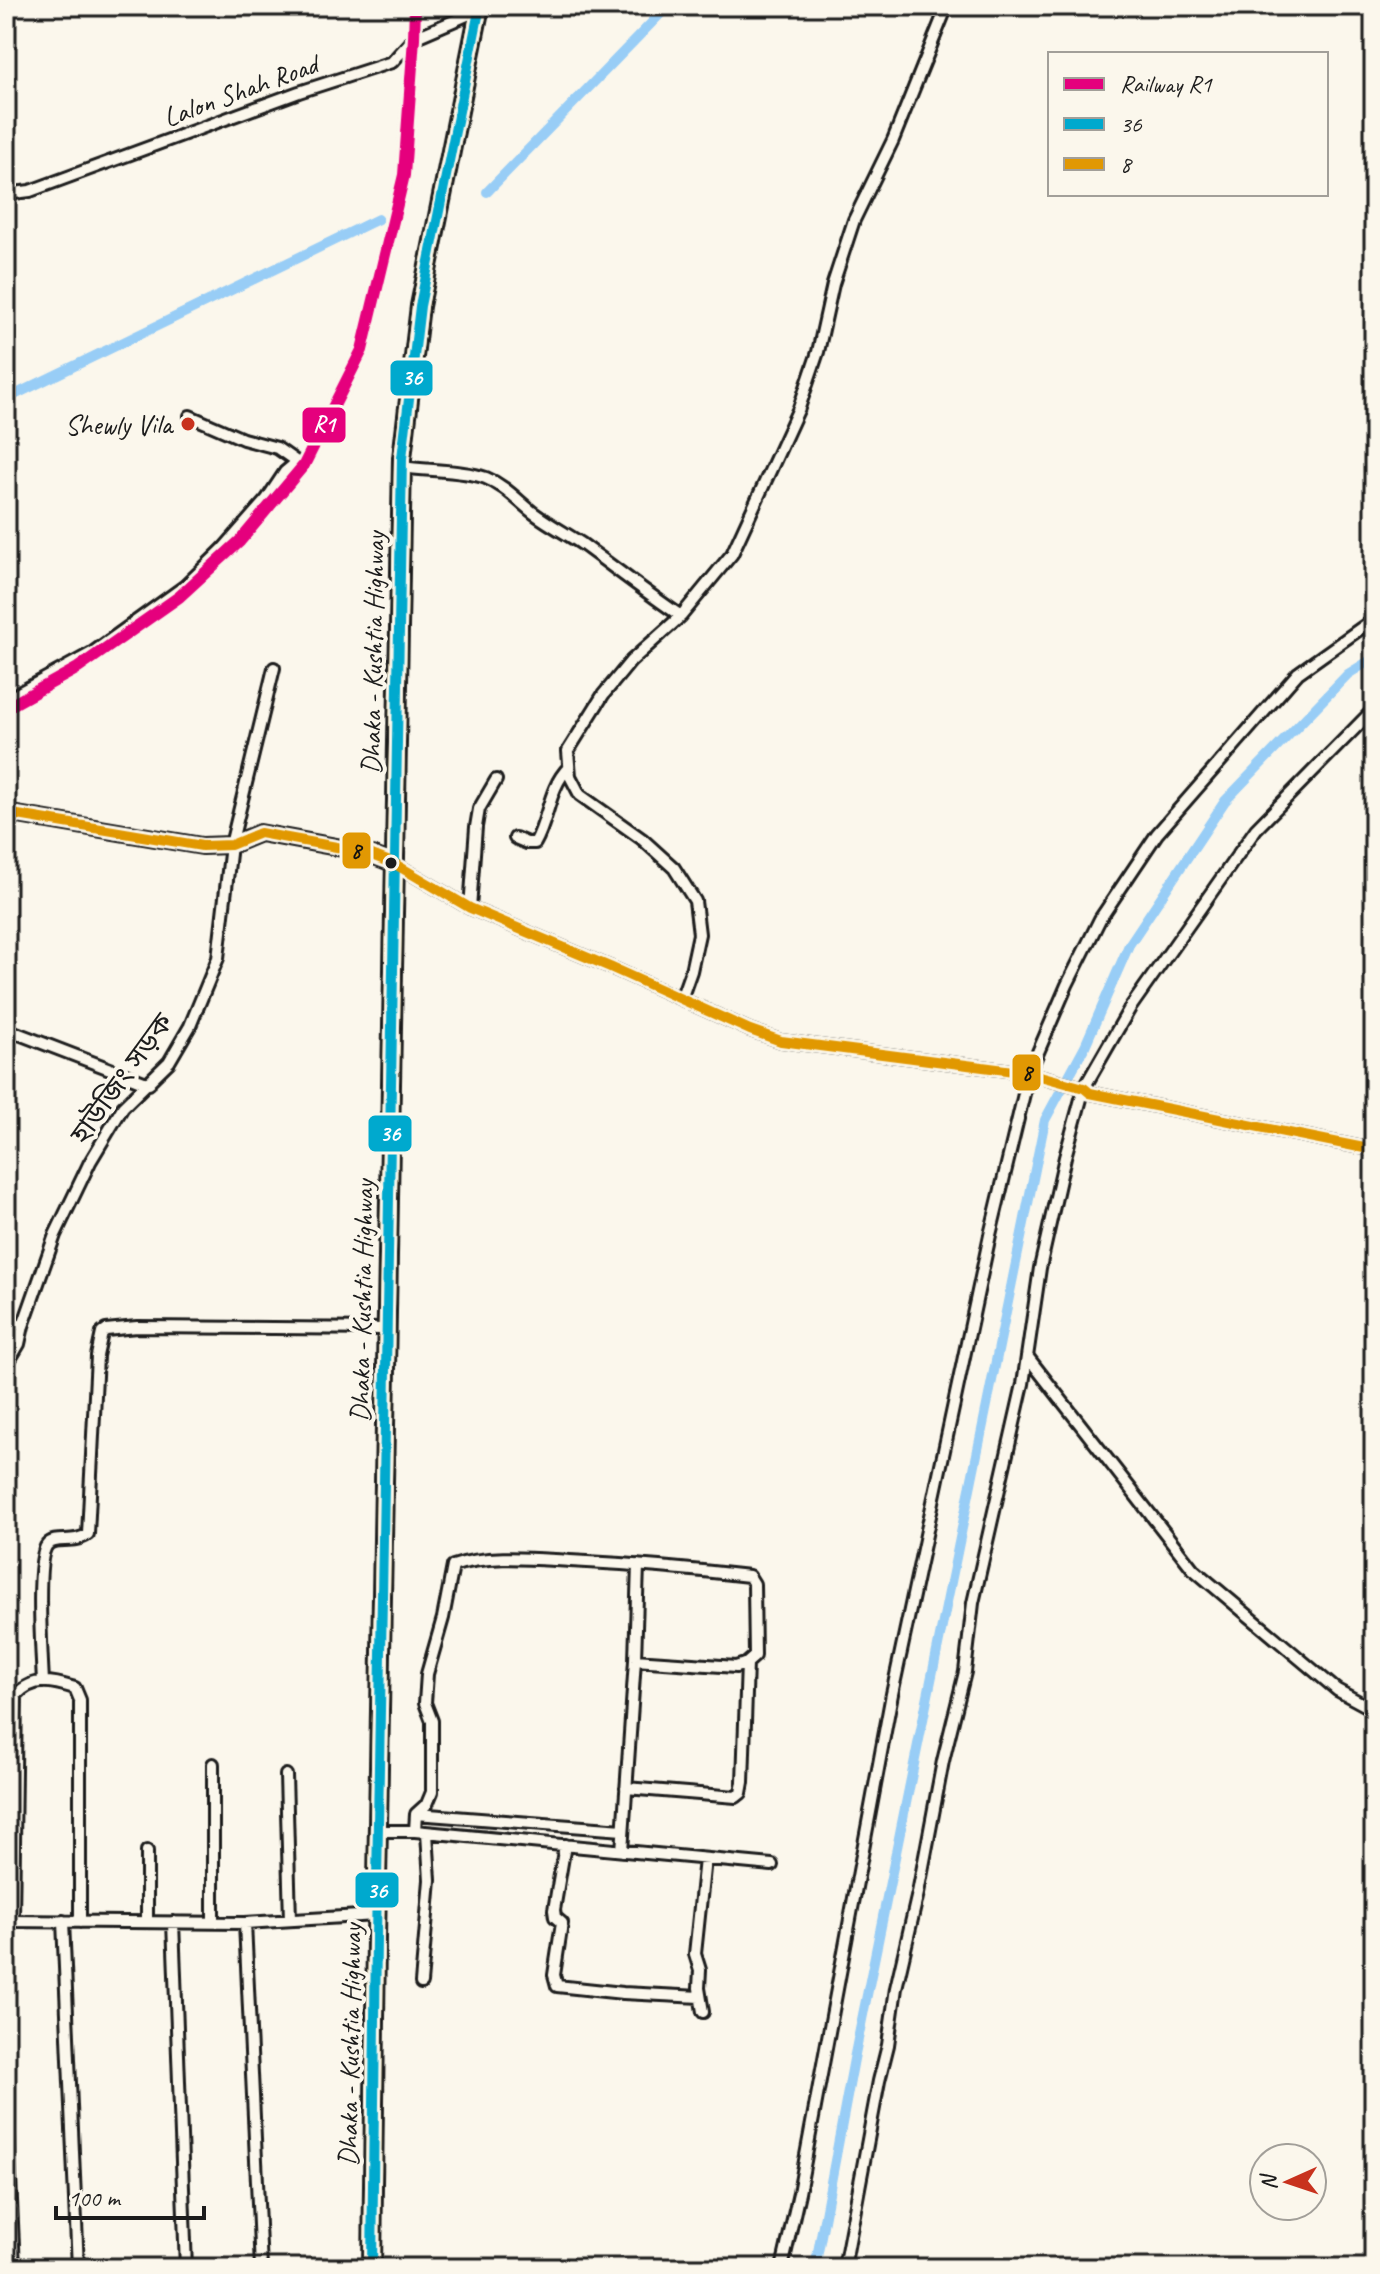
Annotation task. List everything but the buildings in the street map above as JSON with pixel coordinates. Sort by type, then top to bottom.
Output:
[{"type":"main road","name":"Dhaka - Kushtia Highway","points":[[372,2268],[402,467],[420,306],[480,8]]},
{"type":"main road","points":[[6,813],[202,846],[231,845],[260,833],[364,852],[395,864]]},
{"type":"street","points":[[681,999],[699,934],[695,901],[674,868],[642,839],[580,795],[570,776],[568,751],[603,695],[631,661],[681,616],[732,554],[799,408],[818,352],[833,284],[854,220],[893,140],[947,6]]},
{"type":"street","name":"Lalon Shah Road","points":[[6,194],[30,191],[299,92],[392,62],[414,38],[480,8]]},
{"type":"street","points":[[6,700],[92,653],[185,586],[223,549],[267,499],[285,472],[297,462],[277,448],[243,439],[190,416]]},
{"type":"street","points":[[402,467],[474,474],[491,480],[535,515],[681,616]]},
{"type":"street","points":[[782,2268],[799,2193],[892,1694],[990,1235],[1029,1073],[1100,919],[1157,834],[1298,673],[1374,619]]},
{"type":"street","name":"হাউজিং সড়ক","points":[[6,1366],[19,1344],[55,1235],[90,1162],[123,1107],[169,1062],[190,1026],[218,958],[231,845],[274,668]]},
{"type":"street","points":[[844,2268],[888,2045],[896,1988],[943,1761],[965,1672],[973,1603],[1023,1384],[1040,1268],[1084,1088],[1130,1008],[1256,829],[1374,709]]},
{"type":"street","points":[[515,838],[535,843],[542,831],[549,802],[562,774],[569,767]]},
{"type":"street","points":[[470,908],[479,809],[496,780]]},
{"type":"street","points":[[395,864],[470,908],[781,1041],[1029,1073],[1084,1088],[1090,1093],[1374,1150]]},
{"type":"street","points":[[6,1029],[149,1084]]},
{"type":"street","points":[[6,1322],[23,1326]]},
{"type":"street","points":[[43,1682],[42,1554],[53,1540],[77,1540],[88,1534],[97,1356],[102,1333],[137,1327],[387,1329]]},
{"type":"street","points":[[1027,1356],[1193,1569],[1337,1690],[1374,1710]]},
{"type":"street","points":[[415,1831],[416,1814],[427,1804],[432,1792],[432,1721],[425,1703],[427,1674],[443,1618],[453,1566],[469,1561],[534,1559],[749,1576],[754,1584],[755,1656],[747,1663],[736,1667],[635,1660]]},
{"type":"street","points":[[622,1851],[638,1565]]},
{"type":"street","points":[[626,1788],[736,1797],[741,1793],[747,1663]]},
{"type":"street","points":[[80,1922],[80,1700],[75,1688],[43,1682],[26,1685],[16,1695],[10,1921],[80,1922],[213,1922],[245,1923],[376,1915]]},
{"type":"street","points":[[213,1764],[213,1922]]},
{"type":"street","points":[[286,1775],[290,1920]]},
{"type":"street","points":[[416,1814],[623,1830]]},
{"type":"street","points":[[378,1831],[415,1831],[772,1865]]},
{"type":"street","points":[[421,1983],[430,1880],[427,1833]]},
{"type":"street","points":[[565,1845],[554,1910],[555,1917],[562,1923],[554,1975],[557,1986],[700,1997]]},
{"type":"street","points":[[147,1851],[147,1922]]},
{"type":"street","points":[[703,2012],[700,1970],[695,1954],[705,1859]]},
{"type":"street","points":[[63,1921],[78,2268]]},
{"type":"street","points":[[173,1922],[186,2268]]},
{"type":"street","points":[[245,1923],[261,2268]]},
{"type":"street","points":[[6,2086],[14,2268]]},
{"type":"waterway","points":[[487,192],[668,6]]},
{"type":"waterway","points":[[6,399],[378,219]]},
{"type":"waterway","points":[[815,2268],[854,2059],[1045,1120],[1085,1046],[1129,945],[1225,801],[1348,674],[1374,658]]},
{"type":"rail line","name":"R1","points":[[6,708],[78,668],[179,597],[240,541],[304,465],[362,350],[404,175],[415,6]]},
{"type":"transit line","name":"36","points":[[372,2268],[402,458],[420,306],[480,6]]},
{"type":"transit line","name":"8","points":[[6,813],[202,846],[231,845],[260,833],[364,852],[395,864],[470,908],[781,1041],[1029,1073],[1084,1088],[1090,1093],[1374,1150]]},
{"type":"place","name":"Shewly Vila","points":[[188,424]]}]
